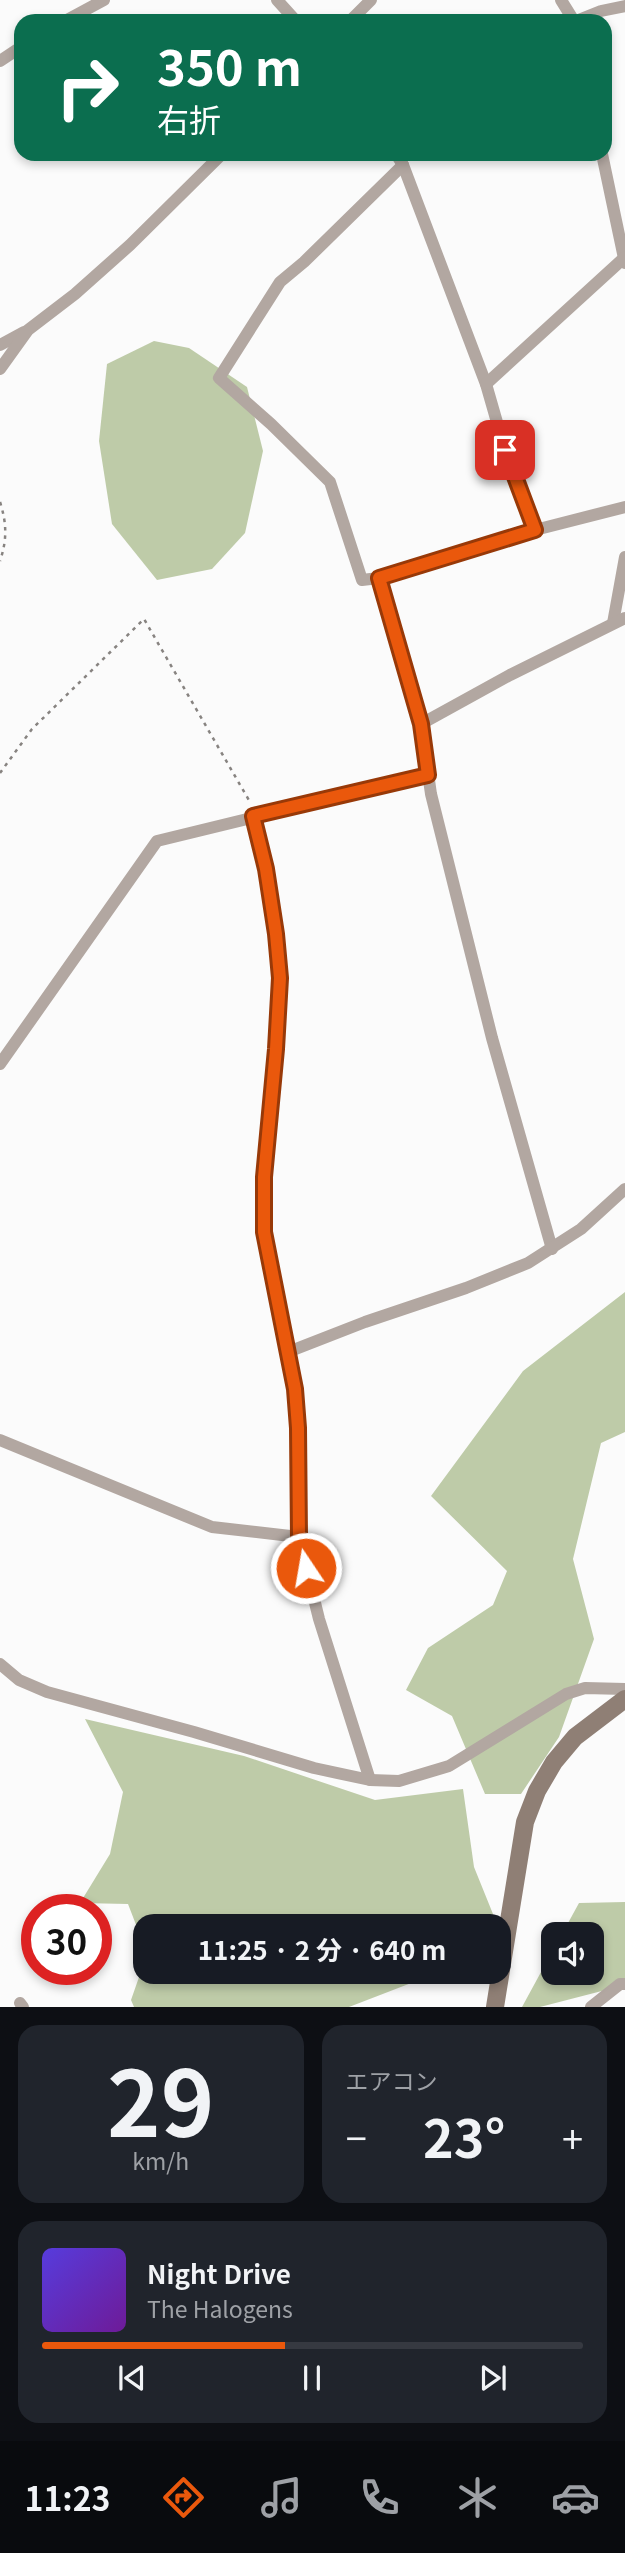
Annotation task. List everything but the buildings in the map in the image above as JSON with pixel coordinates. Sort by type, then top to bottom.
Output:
[{"type":"street","points":[[78,14],[104,0]]},
{"type":"street","points":[[278,0],[290,14]]},
{"type":"street","points":[[357,14],[371,0]]},
{"type":"street","points":[[593,14],[625,6]]},
{"type":"street","points":[[0,345],[28,330],[75,294],[215,161]]},
{"type":"street","points":[[397,161],[303,262],[280,282],[219,378],[330,482],[362,580],[379,578],[535,530],[625,507]]},
{"type":"street","points":[[400,161],[486,384],[505,450],[535,530]]},
{"type":"street","points":[[486,384],[625,260],[604,161]]},
{"type":"street","points":[[0,369],[28,330]]},
{"type":"street","points":[[421,724],[619,620],[625,557]]},
{"type":"street","points":[[379,578],[421,724],[428,775],[449,869],[492,1038],[552,1249]]},
{"type":"street","points":[[0,1063],[157,841],[428,775]]},
{"type":"street","points":[[253,816],[266,869],[280,978],[264,1177],[264,1232],[295,1389],[299,1537],[319,1619],[370,1780]]},
{"type":"street","points":[[288,1352],[365,1322],[466,1288],[528,1262],[581,1229],[625,1189]]},
{"type":"street","points":[[0,1440],[212,1527],[299,1537]]},
{"type":"street","points":[[0,1664],[19,1680],[47,1692],[194,1731],[314,1768],[370,1780],[399,1781],[449,1766],[566,1693],[585,1688],[625,1689]]},
{"type":"street","points":[[495,2007],[525,1822],[537,1791],[554,1762],[575,1737],[625,1699]]},
{"type":"street","points":[[591,2007],[620,1984],[625,1984]]},
{"type":"path","points":[[0,502],[6,532],[6,544],[0,561]]},
{"type":"path","points":[[0,773],[32,729],[144,619],[250,801],[253,816]]},
{"type":"green space","points":[[154,341],[189,348],[247,387],[263,451],[245,533],[212,569],[157,580],[112,524],[99,441],[107,364]]},
{"type":"green space","points":[[625,1292],[625,1432],[601,1443],[573,1559],[594,1639],[559,1737],[521,1794],[485,1794],[452,1716],[406,1690],[428,1648],[493,1605],[507,1571],[431,1496],[523,1371]]},
{"type":"green space","points":[[85,1719],[244,1756],[375,1800],[463,1789],[474,1867],[493,1914],[133,1914],[133,1917],[128,1904],[112,1904],[112,1894],[86,1894],[110,1854],[123,1792]]},
{"type":"green space","points":[[625,1902],[625,1985],[540,2007],[522,2007],[541,1972],[541,1985],[604,1985],[604,1922],[569,1922],[579,1903]]},
{"type":"green space","points":[[137,1984],[409,1984],[349,2007],[134,2007],[131,2000]]},
{"type":"route","points":[[306,1568],[299,1537],[295,1389],[264,1232],[264,1177],[280,978],[266,869],[253,816],[428,775],[421,724],[379,578],[535,530],[505,450]]}]
